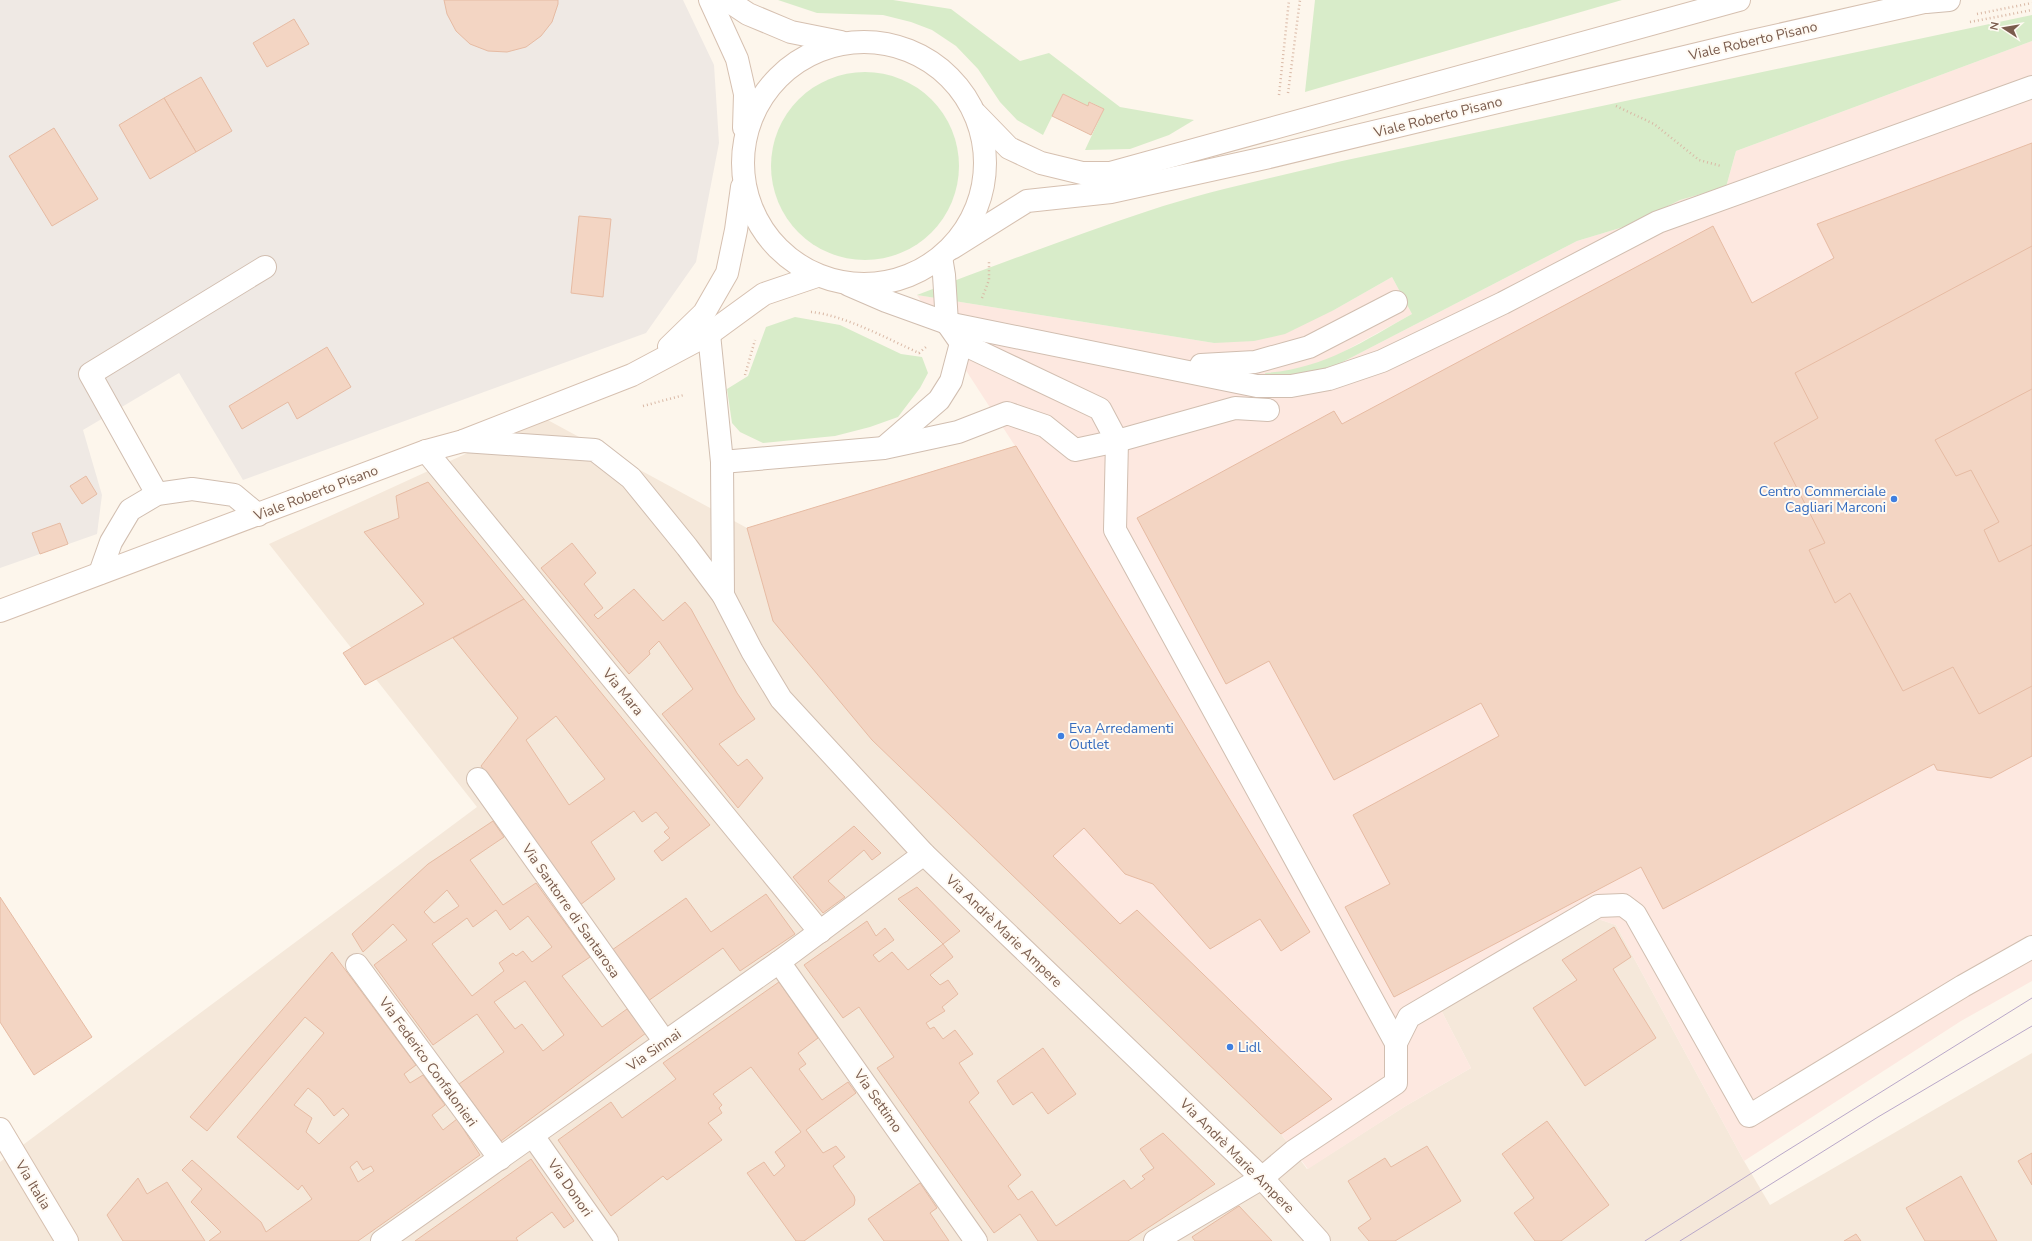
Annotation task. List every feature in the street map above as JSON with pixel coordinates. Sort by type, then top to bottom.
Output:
[{"type":"street","points":[[710,0],[737,59],[745,94],[743,177],[747,196],[762,230],[786,258],[817,276],[849,285],[886,301],[947,323],[1257,386],[1291,386],[1330,379],[1382,361],[1496,306],[1658,222],[2032,87]]},
{"type":"street","points":[[727,0],[748,14],[791,32],[842,43],[883,42],[922,55],[954,80],[976,114],[1009,148],[1041,164],[1082,173],[1110,173],[1739,0]]},
{"type":"street","name":"Viale Roberto Pisano","points":[[849,285],[883,284],[920,272],[946,252],[1027,201],[1111,192],[1265,158],[1731,46],[1930,1],[1949,0]]},
{"type":"street","points":[[744,154],[749,127],[762,97],[783,72],[811,53],[842,43]]},
{"type":"street","points":[[976,114],[985,149],[984,185],[973,219],[946,252],[947,323],[961,343],[1100,409],[1116,441],[1115,530],[1396,1043]]},
{"type":"street","name":"Viale Roberto Pisano","points":[[632,375],[676,342],[704,313],[727,273],[736,230],[743,177]]},
{"type":"street","points":[[157,494],[90,374],[265,267]]},
{"type":"street","name":"Viale Roberto Pisano","points":[[0,611],[426,452],[463,440],[632,375],[709,334],[764,294],[817,276]]},
{"type":"street","points":[[1162,366],[1226,365],[1255,362],[1281,356],[1309,347],[1396,302]]},
{"type":"street","name":"Via Andrè Marie Ampere","points":[[709,334],[722,462],[723,595]]},
{"type":"street","points":[[884,448],[939,400],[951,381],[961,343]]},
{"type":"street","points":[[722,462],[884,448],[958,432],[1007,413],[1045,426],[1075,450],[1116,441],[1235,408],[1268,410]]},
{"type":"street","name":"Via Andrè Marie Ampere","points":[[463,440],[595,450],[631,478],[687,547],[723,595],[752,651],[781,699],[924,854],[1262,1178],[1319,1241]]},
{"type":"street","name":"Via Mara","points":[[426,452],[820,932]]},
{"type":"street","points":[[100,574],[111,542],[130,510],[157,494],[192,489],[234,495],[258,515]]},
{"type":"street","name":"Via Santorre di Santarosa","points":[[478,779],[665,1042]]},
{"type":"street","name":"Via Sinnai","points":[[382,1241],[779,962],[924,854]]},
{"type":"street","points":[[1164,1239],[1262,1178],[1294,1151],[1396,1083],[1396,1043],[1409,1017],[1598,906],[1623,905],[1635,914],[1749,1116],[1963,986],[2032,947]]},
{"type":"street","name":"Via Settimo","points":[[779,962],[976,1241]]},
{"type":"street","name":"Via Federico Confalonieri","points":[[357,965],[500,1159]]},
{"type":"street","name":"Via Italia","points":[[0,1129],[68,1241]]},
{"type":"street","name":"Via Donori","points":[[533,1136],[607,1241]]},
{"type":"path","points":[[1278,97],[1288,0]]},
{"type":"path","points":[[1288,98],[1300,0]]},
{"type":"path","points":[[1614,105],[1654,124],[1699,160]]},
{"type":"shaded area","points":[[0,0],[683,0],[714,65],[719,143],[696,262],[646,333],[243,480],[179,373],[83,430],[102,495],[97,534],[0,568]]},
{"type":"shaded area","points":[[2032,41],[2032,981],[1961,1021],[1744,1161],[1616,925],[1598,919],[1441,1010],[1471,1068],[1404,1107],[1308,1169],[1281,1134],[872,740],[773,621],[747,528],[1015,446],[917,295],[1214,343],[1334,310],[1392,277],[1412,314],[1332,358],[1285,372],[1265,373],[1267,381],[1333,367],[1577,241],[1630,225],[1680,200],[1726,187],[1736,151]]},
{"type":"shaded area","points":[[544,418],[747,528],[773,621],[1281,1134],[1307,1169],[1404,1107],[1471,1068],[1441,1010],[1598,919],[1616,925],[1744,1161],[1770,1205],[2032,1053],[2032,1241],[0,1241],[0,1162],[477,807],[269,544]]},
{"type":"green space","points":[[778,0],[893,0],[951,9],[1020,61],[1049,53],[1120,107],[1194,120],[1169,135],[1130,149],[1085,150],[1104,109],[1090,102],[1088,106],[1063,94],[1043,135],[1017,120],[1000,102],[978,69],[956,46],[932,30],[911,22],[883,15],[817,13]]},
{"type":"green space","points":[[1315,0],[1622,0],[1305,92]]},
{"type":"green space","points":[[2032,15],[2032,41],[1736,151],[1726,187],[1680,200],[1630,225],[1577,241],[1333,367],[1267,381],[1265,373],[1305,366],[1324,360],[1359,344],[1412,314],[1392,277],[1334,310],[1285,334],[1254,341],[1214,343],[917,295],[1119,221],[1172,203],[1220,190],[1342,161]]},
{"type":"green space","points":[[865,72],[883,74],[901,79],[925,93],[938,106],[952,130],[957,148],[959,166],[957,184],[952,202],[938,226],[925,239],[901,253],[883,258],[865,260],[847,258],[829,253],[805,239],[792,226],[778,202],[773,184],[771,166],[773,148],[778,130],[792,106],[805,93],[829,79],[847,74]]},
{"type":"green space","points":[[795,317],[840,325],[901,354],[922,357],[928,373],[920,388],[898,417],[870,427],[835,436],[763,443],[740,432],[732,423],[727,389],[748,376],[766,327]]},
{"type":"building","points":[[444,0],[558,0],[558,4],[552,22],[541,36],[526,47],[507,52],[488,51],[470,44],[456,31],[447,14]]},
{"type":"building","points":[[294,19],[309,44],[267,67],[253,43]]},
{"type":"building","points":[[201,77],[232,131],[196,152],[164,98]]},
{"type":"building","points":[[1063,94],[1088,106],[1089,102],[1104,109],[1091,135],[1052,116]]},
{"type":"building","points":[[164,98],[196,152],[150,179],[119,125]]},
{"type":"building","points":[[54,128],[98,199],[52,226],[9,156]]},
{"type":"building","points":[[2032,143],[2032,756],[1991,778],[1937,770],[1934,764],[1663,909],[1641,867],[1394,997],[1345,907],[1390,884],[1353,815],[1499,736],[1481,703],[1334,780],[1269,661],[1226,684],[1137,518],[1334,411],[1342,424],[1713,226],[1752,303],[1834,258],[1817,224]]},
{"type":"building","points":[[579,216],[611,219],[603,297],[571,293]]},
{"type":"building","name":"Centro Commerciale Cagliari Marconi","points":[[2032,246],[2032,389],[1935,440],[1956,476],[1971,470],[1999,522],[1984,530],[1999,562],[2032,545],[2032,686],[1979,714],[1953,667],[1903,691],[1850,593],[1835,603],[1809,550],[1825,543],[1774,443],[1818,418],[1795,373]]},
{"type":"building","points":[[327,347],[351,387],[297,419],[288,402],[242,429],[229,406]]},
{"type":"building","points":[[1016,446],[1310,932],[1281,951],[1260,919],[1210,949],[1153,884],[1125,874],[1084,828],[1053,856],[1120,924],[1137,910],[1332,1099],[1281,1134],[872,740],[773,621],[747,528]]},
{"type":"building","points":[[86,476],[97,494],[82,504],[70,486]]},
{"type":"building","points":[[428,482],[524,599],[365,685],[343,653],[424,604],[364,532],[399,518],[396,496]]},
{"type":"building","points":[[60,523],[68,544],[40,554],[32,533]]},
{"type":"building","points":[[572,543],[596,573],[584,584],[603,608],[594,615],[598,619],[634,589],[663,621],[685,602],[691,609],[737,693],[755,719],[719,744],[738,766],[747,759],[763,778],[738,808],[662,714],[693,689],[659,641],[649,651],[650,654],[629,674],[541,568]]},
{"type":"building","points":[[524,599],[710,825],[662,861],[654,851],[670,838],[664,832],[669,828],[656,812],[642,822],[634,811],[591,842],[615,879],[580,905],[481,766],[518,718],[453,638]],"holes":[[[556,716],[605,779],[569,805],[526,740]]]},
{"type":"building","points":[[493,821],[504,837],[470,860],[503,905],[536,883],[590,957],[562,976],[602,1027],[627,1009],[646,1033],[501,1141],[459,1084],[504,1052],[477,1014],[433,1045],[374,965],[407,940],[393,924],[363,952],[352,934],[428,864]],"holes":[[[447,890],[459,906],[434,923],[424,912]],[[496,910],[510,930],[528,916],[552,947],[532,962],[523,951],[516,956],[513,953],[499,963],[504,971],[472,996],[432,944],[467,918],[473,927]],[[525,981],[564,1035],[543,1051],[522,1024],[515,1029],[494,1002]]]},
{"type":"building","points":[[854,826],[881,853],[872,860],[864,850],[828,881],[845,897],[823,913],[793,877]]},
{"type":"building","points":[[917,887],[960,931],[943,944],[898,899]]},
{"type":"building","points":[[766,894],[795,934],[740,971],[723,948],[648,1001],[612,950],[686,898],[711,932]]},
{"type":"building","points":[[0,897],[92,1037],[34,1075],[0,1022]]},
{"type":"building","points":[[867,921],[876,936],[885,928],[894,940],[873,955],[879,962],[892,952],[908,970],[943,944],[953,957],[930,975],[940,985],[948,980],[958,994],[942,1007],[945,1011],[926,1023],[930,1029],[934,1027],[943,1039],[955,1030],[973,1054],[959,1063],[979,1093],[969,1102],[1021,1175],[1008,1186],[1018,1200],[1032,1191],[1056,1226],[1124,1180],[1131,1189],[1145,1179],[1142,1176],[1154,1168],[1140,1149],[1163,1133],[1215,1184],[1128,1241],[1038,1241],[1020,1214],[994,1233],[877,1068],[894,1057],[859,1007],[843,1018],[804,965]]},
{"type":"building","points":[[1614,927],[1631,957],[1613,969],[1656,1038],[1585,1086],[1533,1008],[1577,980],[1562,960]]},
{"type":"building","points":[[332,952],[416,1065],[404,1074],[410,1083],[423,1075],[445,1105],[432,1115],[443,1130],[457,1119],[480,1155],[358,1241],[209,1241],[221,1232],[191,1202],[202,1189],[182,1170],[192,1160],[261,1222],[266,1232],[312,1199],[302,1185],[298,1190],[237,1137],[324,1033],[305,1017],[207,1131],[190,1117]],"holes":[[[308,1088],[320,1098],[334,1116],[343,1108],[349,1115],[319,1144],[306,1132],[312,1118],[294,1105]],[[357,1161],[363,1170],[371,1166],[374,1171],[358,1182],[350,1167]]]},
{"type":"building","points":[[779,982],[818,1038],[798,1053],[806,1064],[799,1069],[822,1100],[848,1082],[856,1093],[806,1130],[823,1153],[836,1146],[845,1157],[833,1166],[854,1196],[854,1205],[804,1241],[796,1241],[747,1173],[764,1162],[774,1176],[785,1166],[775,1152],[801,1132],[751,1067],[713,1094],[722,1105],[719,1108],[722,1113],[708,1123],[722,1140],[667,1180],[663,1176],[611,1216],[558,1140],[611,1102],[622,1118],[676,1079],[663,1063]]},
{"type":"building","points":[[1043,1048],[1076,1094],[1048,1114],[1032,1092],[1013,1105],[997,1081]]},
{"type":"building","points":[[1547,1121],[1609,1205],[1561,1241],[1535,1241],[1514,1213],[1534,1198],[1502,1154]]},
{"type":"building","points":[[1427,1146],[1461,1201],[1395,1241],[1369,1241],[1358,1228],[1371,1219],[1348,1181],[1385,1158],[1391,1167]]},
{"type":"building","points":[[2032,1153],[2032,1185],[2018,1161]]},
{"type":"building","points":[[531,1159],[574,1221],[564,1228],[552,1212],[516,1238],[518,1241],[415,1241]]},
{"type":"building","points":[[1961,1176],[1997,1241],[1925,1241],[1906,1208]]},
{"type":"building","points":[[138,1178],[147,1194],[167,1182],[205,1241],[123,1241],[107,1215]]},
{"type":"building","points":[[920,1183],[937,1208],[930,1213],[949,1241],[884,1241],[868,1219]]},
{"type":"building","points":[[1239,1206],[1272,1241],[1195,1241],[1192,1237]]},
{"type":"building","points":[[1856,1234],[1861,1241],[1844,1241]]},
{"type":"tram line","points":[[1645,1241],[2032,998]]},
{"type":"tram line","points":[[1680,1241],[1878,1117],[2032,1026]]},
{"type":"place","name":"Centro Commerciale Cagliari Marconi","points":[[1894,499]]},
{"type":"place","name":"Eva Arredamenti Outlet","points":[[1061,736]]},
{"type":"place","name":"Lidl","points":[[1230,1047]]}]
